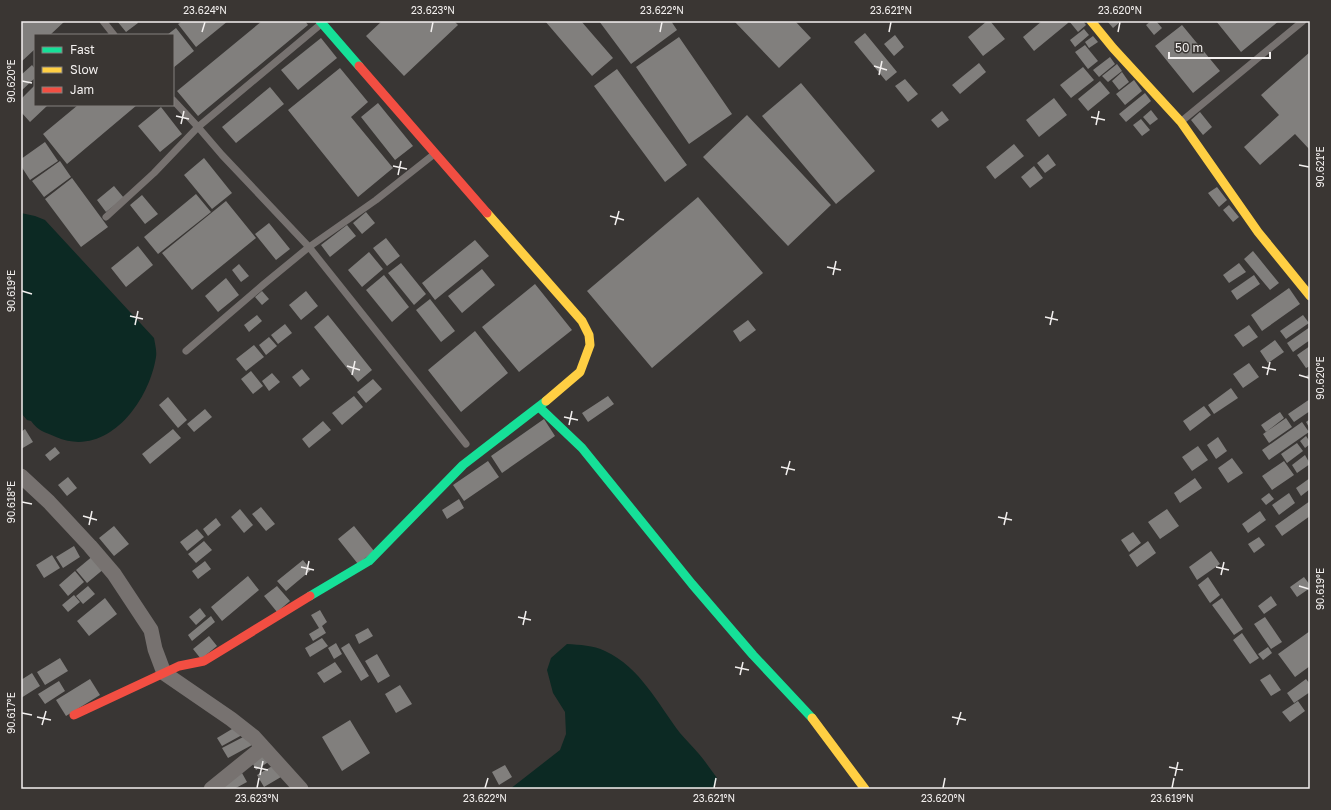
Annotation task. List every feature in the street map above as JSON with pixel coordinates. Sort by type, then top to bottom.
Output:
[{"type":"street","points":[[1091,21],[1113,48],[1182,122],[1258,232],[1310,296]]},
{"type":"street","points":[[74,715],[179,666],[204,661],[369,561],[463,465],[503,433],[539,408],[580,372],[590,345],[589,334],[582,321],[520,252],[322,22]]},
{"type":"street","points":[[539,408],[582,448],[692,584],[748,649],[810,715],[865,789]]},
{"type":"street","points":[[21,476],[49,502],[114,574],[152,630],[155,648],[164,673],[231,719],[254,737],[301,789]]},
{"type":"street","points":[[211,789],[263,747]]},
{"type":"lane","points":[[103,21],[113,34]]},
{"type":"lane","points":[[1182,122],[1303,21]]},
{"type":"lane","points":[[106,217],[154,173],[198,127],[322,22]]},
{"type":"lane","points":[[174,101],[222,155],[309,247],[466,444]]},
{"type":"lane","points":[[186,351],[309,247],[376,200],[435,154]]},
{"type":"shaded area","points":[[21,213],[45,220],[154,338],[156,355],[152,374],[145,392],[135,408],[122,422],[108,433],[92,440],[75,442],[56,437],[39,429],[31,421],[27,420],[21,413]]},
{"type":"shaded area","points":[[567,644],[600,649],[628,666],[647,687],[680,733],[717,778],[714,789],[510,789],[560,750],[566,734],[565,712],[553,693],[547,670],[551,658]]},
{"type":"building","points":[[21,21],[65,21],[51,34],[34,34],[34,50],[21,62]]},
{"type":"building","points":[[117,21],[137,21],[138,23],[126,32]]},
{"type":"building","points":[[183,21],[228,21],[196,47],[178,24]]},
{"type":"building","points":[[262,21],[305,21],[308,25],[198,116],[177,91]]},
{"type":"building","points":[[382,21],[454,21],[458,25],[404,76],[366,36]]},
{"type":"building","points":[[545,21],[581,21],[613,58],[592,76]]},
{"type":"building","points":[[599,21],[671,21],[677,30],[631,64]]},
{"type":"building","points":[[734,21],[795,21],[811,38],[779,68]]},
{"type":"building","points":[[987,21],[990,21],[1005,39],[983,56],[968,37]]},
{"type":"building","points":[[1042,21],[1067,21],[1068,23],[1034,51],[1023,37]]},
{"type":"building","points":[[1069,21],[1083,21],[1086,25],[1078,32]]},
{"type":"building","points":[[1107,21],[1119,21],[1120,22],[1113,28]]},
{"type":"building","points":[[1151,21],[1156,21],[1162,28],[1154,35],[1146,25]]},
{"type":"building","points":[[1216,21],[1279,21],[1241,52]]},
{"type":"building","points":[[1182,25],[1220,71],[1193,93],[1155,46]]},
{"type":"building","points":[[176,28],[194,51],[174,67],[174,34],[168,34]]},
{"type":"building","points":[[1084,29],[1089,35],[1075,47],[1070,40]]},
{"type":"building","points":[[865,33],[897,72],[886,81],[854,42]]},
{"type":"building","points":[[895,35],[904,47],[894,56],[884,44]]},
{"type":"building","points":[[1093,36],[1098,42],[1089,48],[1085,42]]},
{"type":"building","points":[[679,37],[732,114],[689,144],[636,67]]},
{"type":"building","points":[[321,38],[337,58],[298,90],[281,70]]},
{"type":"building","points":[[1085,45],[1098,61],[1088,69],[1075,52]]},
{"type":"building","points":[[1310,52],[1310,150],[1295,134],[1260,165],[1244,147],[1279,115],[1261,95]]},
{"type":"building","points":[[1110,57],[1115,64],[1099,77],[1093,70]]},
{"type":"building","points":[[979,63],[986,72],[960,94],[952,85]]},
{"type":"building","points":[[1117,64],[1122,71],[1108,82],[1102,76]]},
{"type":"building","points":[[32,65],[34,68],[34,79],[21,91],[21,75]]},
{"type":"building","points":[[1083,67],[1094,80],[1071,98],[1060,85]]},
{"type":"building","points":[[340,68],[368,102],[351,117],[393,168],[358,197],[288,110]]},
{"type":"building","points":[[617,69],[687,165],[665,182],[594,86]]},
{"type":"building","points":[[1122,72],[1129,82],[1119,90],[1112,81]]},
{"type":"building","points":[[905,79],[918,94],[908,102],[895,86]]},
{"type":"building","points":[[1134,80],[1142,91],[1125,105],[1116,94]]},
{"type":"building","points":[[1100,81],[1110,93],[1088,111],[1078,99]]},
{"type":"building","points":[[801,83],[875,171],[836,204],[762,116]]},
{"type":"building","points":[[34,86],[34,106],[47,106],[30,122],[21,112],[21,99]]},
{"type":"building","points":[[270,87],[284,104],[236,143],[222,127]]},
{"type":"building","points":[[1145,93],[1151,101],[1126,122],[1119,114]]},
{"type":"building","points":[[1054,98],[1067,115],[1039,137],[1026,120]]},
{"type":"building","points":[[378,103],[413,146],[395,160],[361,117]]},
{"type":"building","points":[[77,106],[136,106],[67,164],[43,134]]},
{"type":"building","points":[[161,107],[182,134],[160,152],[138,126]]},
{"type":"building","points":[[1151,110],[1158,119],[1150,125],[1143,117]]},
{"type":"building","points":[[942,111],[949,120],[938,128],[931,120]]},
{"type":"building","points":[[1200,112],[1212,127],[1203,135],[1191,120]]},
{"type":"building","points":[[747,115],[831,205],[788,246],[703,157]]},
{"type":"building","points":[[1141,119],[1150,130],[1142,136],[1133,125]]},
{"type":"building","points":[[45,142],[58,161],[30,180],[21,166],[21,159]]},
{"type":"building","points":[[1014,144],[1024,156],[995,179],[986,167]]},
{"type":"building","points":[[1048,154],[1056,165],[1045,173],[1037,163]]},
{"type":"building","points":[[204,158],[232,193],[212,209],[184,175]]},
{"type":"building","points":[[60,161],[71,177],[44,197],[32,181]]},
{"type":"building","points":[[1034,166],[1043,178],[1030,188],[1021,177]]},
{"type":"building","points":[[72,178],[108,227],[81,247],[45,199]]},
{"type":"building","points":[[114,186],[124,198],[106,212],[97,200]]},
{"type":"building","points":[[1217,187],[1227,200],[1219,207],[1208,193]]},
{"type":"building","points":[[196,194],[211,212],[158,254],[144,237]]},
{"type":"building","points":[[142,195],[158,214],[145,224],[130,205]]},
{"type":"building","points":[[698,197],[763,273],[652,368],[587,291]]},
{"type":"building","points":[[226,201],[256,238],[192,290],[162,253]]},
{"type":"building","points":[[1229,205],[1239,217],[1233,222],[1223,210]]},
{"type":"building","points":[[366,212],[375,223],[362,234],[353,223]]},
{"type":"building","points":[[269,223],[290,249],[276,260],[255,234]]},
{"type":"building","points":[[347,225],[356,236],[330,257],[321,245]]},
{"type":"building","points":[[386,238],[400,256],[387,266],[373,248]]},
{"type":"building","points":[[475,240],[489,256],[435,300],[422,283]]},
{"type":"building","points":[[138,246],[153,265],[126,287],[111,268]]},
{"type":"building","points":[[1253,251],[1279,283],[1270,290],[1244,259]]},
{"type":"building","points":[[369,252],[383,269],[362,287],[348,270]]},
{"type":"building","points":[[401,263],[426,294],[414,305],[388,273]]},
{"type":"building","points":[[1239,263],[1246,272],[1229,283],[1223,275]]},
{"type":"building","points":[[239,264],[249,276],[241,282],[232,270]]},
{"type":"building","points":[[482,269],[495,285],[462,313],[448,296]]},
{"type":"building","points":[[384,275],[409,307],[392,322],[366,290]]},
{"type":"building","points":[[1254,275],[1260,284],[1237,300],[1231,291]]},
{"type":"building","points":[[226,278],[239,295],[218,312],[205,296]]},
{"type":"building","points":[[535,284],[572,330],[519,372],[482,327]]},
{"type":"building","points":[[1289,288],[1300,304],[1262,331],[1251,315]]},
{"type":"building","points":[[262,291],[269,299],[262,305],[255,297]]},
{"type":"building","points":[[306,291],[318,306],[301,320],[289,305]]},
{"type":"building","points":[[430,299],[455,331],[441,342],[416,310]]},
{"type":"building","points":[[257,315],[262,321],[249,332],[244,325]]},
{"type":"building","points":[[328,315],[372,370],[358,382],[314,327]]},
{"type":"building","points":[[1303,315],[1309,323],[1286,339],[1280,331]]},
{"type":"building","points":[[748,320],[756,330],[740,342],[733,331]]},
{"type":"building","points":[[285,324],[292,333],[278,344],[271,335]]},
{"type":"building","points":[[1249,325],[1258,337],[1243,347],[1234,335]]},
{"type":"building","points":[[1310,327],[1310,340],[1293,352],[1287,343]]},
{"type":"building","points":[[475,331],[508,373],[461,412],[428,370]]},
{"type":"building","points":[[269,337],[277,346],[266,355],[259,345]]},
{"type":"building","points":[[1275,340],[1284,352],[1268,363],[1260,351]]},
{"type":"building","points":[[254,345],[264,357],[246,371],[236,359]]},
{"type":"building","points":[[1310,346],[1310,366],[1306,368],[1297,355]]},
{"type":"building","points":[[1249,363],[1259,377],[1243,388],[1233,374]]},
{"type":"building","points":[[302,369],[310,379],[300,387],[292,377]]},
{"type":"building","points":[[251,371],[263,386],[253,394],[241,379]]},
{"type":"building","points":[[272,373],[280,382],[269,391],[262,381]]},
{"type":"building","points":[[1310,374],[1310,382],[1306,376]]},
{"type":"building","points":[[373,379],[382,389],[366,403],[357,392]]},
{"type":"building","points":[[1231,388],[1238,398],[1214,414],[1208,405]]},
{"type":"building","points":[[354,396],[363,407],[342,425],[332,413]]},
{"type":"building","points":[[608,396],[614,404],[588,422],[582,413]]},
{"type":"building","points":[[168,397],[187,420],[178,428],[159,405]]},
{"type":"building","points":[[1310,399],[1310,411],[1294,422],[1288,414]]},
{"type":"building","points":[[1204,406],[1211,415],[1190,431],[1183,421]]},
{"type":"building","points":[[205,409],[212,417],[194,432],[187,424]]},
{"type":"building","points":[[1280,412],[1284,418],[1266,432],[1261,425]]},
{"type":"building","points":[[1286,418],[1292,427],[1269,443],[1263,434]]},
{"type":"building","points":[[544,419],[555,436],[502,473],[491,456]]},
{"type":"building","points":[[1310,419],[1310,429],[1306,422]]},
{"type":"building","points":[[323,421],[331,430],[309,448],[302,439]]},
{"type":"building","points":[[1302,422],[1309,432],[1269,460],[1262,450]]},
{"type":"building","points":[[25,429],[33,442],[21,449],[21,432]]},
{"type":"building","points":[[173,429],[181,438],[150,464],[142,454]]},
{"type":"building","points":[[1306,436],[1310,444],[1305,448],[1300,441]]},
{"type":"building","points":[[1218,437],[1227,451],[1216,459],[1207,445]]},
{"type":"building","points":[[1297,443],[1303,451],[1287,463],[1281,454]]},
{"type":"building","points":[[1198,446],[1208,460],[1192,471],[1182,457]]},
{"type":"building","points":[[55,447],[60,453],[50,461],[45,455]]},
{"type":"building","points":[[1305,455],[1310,464],[1297,473],[1292,465]]},
{"type":"building","points":[[1232,458],[1243,473],[1228,483],[1218,468]]},
{"type":"building","points":[[488,461],[499,477],[464,501],[453,485]]},
{"type":"building","points":[[1284,461],[1294,475],[1272,490],[1262,476]]},
{"type":"building","points":[[68,477],[77,488],[67,496],[58,485]]},
{"type":"building","points":[[1195,478],[1202,488],[1180,503],[1174,493]]},
{"type":"building","points":[[1310,478],[1310,489],[1301,496],[1296,488]]},
{"type":"building","points":[[1269,493],[1274,499],[1266,505],[1261,499]]},
{"type":"building","points":[[1289,493],[1295,503],[1279,515],[1272,505]]},
{"type":"building","points":[[459,499],[464,508],[447,519],[442,510]]},
{"type":"building","points":[[1310,501],[1310,516],[1282,536],[1275,526]]},
{"type":"building","points":[[261,507],[275,524],[266,531],[252,514]]},
{"type":"building","points":[[240,509],[253,525],[244,533],[231,517]]},
{"type":"building","points":[[1167,509],[1179,526],[1160,539],[1148,522]]},
{"type":"building","points":[[1260,511],[1266,520],[1248,533],[1242,524]]},
{"type":"building","points":[[216,518],[221,525],[208,536],[203,529]]},
{"type":"building","points":[[114,526],[129,544],[114,556],[99,538]]},
{"type":"building","points":[[354,526],[374,551],[358,564],[338,539]]},
{"type":"building","points":[[197,529],[204,537],[187,551],[180,542]]},
{"type":"building","points":[[1133,532],[1141,543],[1129,552],[1121,540]]},
{"type":"building","points":[[1259,537],[1265,545],[1254,553],[1248,544]]},
{"type":"building","points":[[204,541],[212,550],[196,563],[188,554]]},
{"type":"building","points":[[1148,541],[1156,553],[1137,567],[1129,555]]},
{"type":"building","points":[[74,546],[80,557],[63,568],[56,557]]},
{"type":"building","points":[[1211,551],[1220,564],[1197,580],[1189,567]]},
{"type":"building","points":[[52,555],[60,568],[44,578],[36,565]]},
{"type":"building","points":[[94,555],[105,568],[87,583],[76,570]]},
{"type":"building","points":[[303,560],[311,570],[286,591],[277,581]]},
{"type":"building","points":[[205,561],[211,569],[198,579],[192,571]]},
{"type":"building","points":[[75,571],[84,582],[68,596],[59,585]]},
{"type":"building","points":[[248,576],[259,590],[222,621],[211,607]]},
{"type":"building","points":[[1208,577],[1220,595],[1210,603],[1198,585]]},
{"type":"building","points":[[1304,577],[1310,585],[1310,588],[1297,597],[1290,587]]},
{"type":"building","points":[[88,586],[95,594],[83,604],[76,596]]},
{"type":"building","points":[[277,586],[290,601],[277,612],[264,596]]},
{"type":"building","points":[[74,595],[80,602],[68,612],[62,605]]},
{"type":"building","points":[[1271,596],[1277,605],[1264,614],[1258,606]]},
{"type":"building","points":[[105,598],[117,614],[89,636],[77,621]]},
{"type":"building","points":[[1222,598],[1243,629],[1234,635],[1212,605]]},
{"type":"building","points":[[200,608],[206,616],[196,625],[189,617]]},
{"type":"building","points":[[320,610],[327,622],[322,626],[326,633],[313,641],[309,634],[319,628],[311,615]]},
{"type":"building","points":[[211,616],[215,622],[192,641],[188,635]]},
{"type":"building","points":[[1265,617],[1282,642],[1271,649],[1254,624]]},
{"type":"building","points":[[368,628],[373,636],[359,644],[355,635]]},
{"type":"building","points":[[1310,631],[1310,666],[1295,677],[1278,654]]},
{"type":"building","points":[[1242,633],[1259,658],[1250,664],[1233,640]]},
{"type":"building","points":[[209,636],[217,646],[201,659],[193,649]]},
{"type":"building","points":[[322,638],[328,646],[310,657],[305,648]]},
{"type":"building","points":[[336,643],[342,654],[334,659],[328,648]]},
{"type":"building","points":[[349,643],[369,676],[361,681],[341,648]]},
{"type":"building","points":[[1268,647],[1272,653],[1263,660],[1258,654]]},
{"type":"building","points":[[377,654],[390,676],[378,683],[365,661]]},
{"type":"building","points":[[60,658],[68,671],[45,685],[37,672]]},
{"type":"building","points":[[335,662],[342,672],[324,683],[317,673]]},
{"type":"building","points":[[32,673],[40,686],[21,698],[21,680]]},
{"type":"building","points":[[1270,674],[1281,690],[1271,696],[1260,680]]},
{"type":"building","points":[[90,679],[100,695],[66,716],[56,700]]},
{"type":"building","points":[[1306,679],[1310,684],[1310,692],[1294,703],[1287,693]]},
{"type":"building","points":[[59,681],[65,691],[45,704],[38,694]]},
{"type":"building","points":[[400,685],[412,704],[396,713],[385,694]]},
{"type":"building","points":[[1298,701],[1305,711],[1290,722],[1282,712]]},
{"type":"building","points":[[350,720],[370,753],[342,771],[322,737]]},
{"type":"building","points":[[237,726],[242,735],[222,746],[217,738]]},
{"type":"building","points":[[247,735],[252,745],[228,758],[222,748]]},
{"type":"building","points":[[266,754],[270,761],[256,770],[252,762]]},
{"type":"building","points":[[274,765],[281,777],[264,787],[257,775]]},
{"type":"building","points":[[505,765],[512,777],[499,785],[492,772]]},
{"type":"building","points":[[242,773],[247,782],[234,789],[223,789],[221,785]]},
{"type":"traffic: fast","points":[[320,21],[359,66]]},
{"type":"traffic: fast","points":[[310,596],[369,561],[463,465],[546,401]]},
{"type":"traffic: fast","points":[[539,407],[582,448],[692,584],[753,655],[812,718]]},
{"type":"traffic: slow","points":[[1091,21],[1113,48],[1181,122],[1258,232],[1310,296]]},
{"type":"traffic: slow","points":[[487,213],[582,321],[589,335],[590,345],[580,372],[546,401]]},
{"type":"traffic: slow","points":[[812,718],[865,789]]},
{"type":"traffic: jam","points":[[359,66],[487,213]]},
{"type":"traffic: jam","points":[[74,715],[179,666],[204,661],[310,596]]}]
